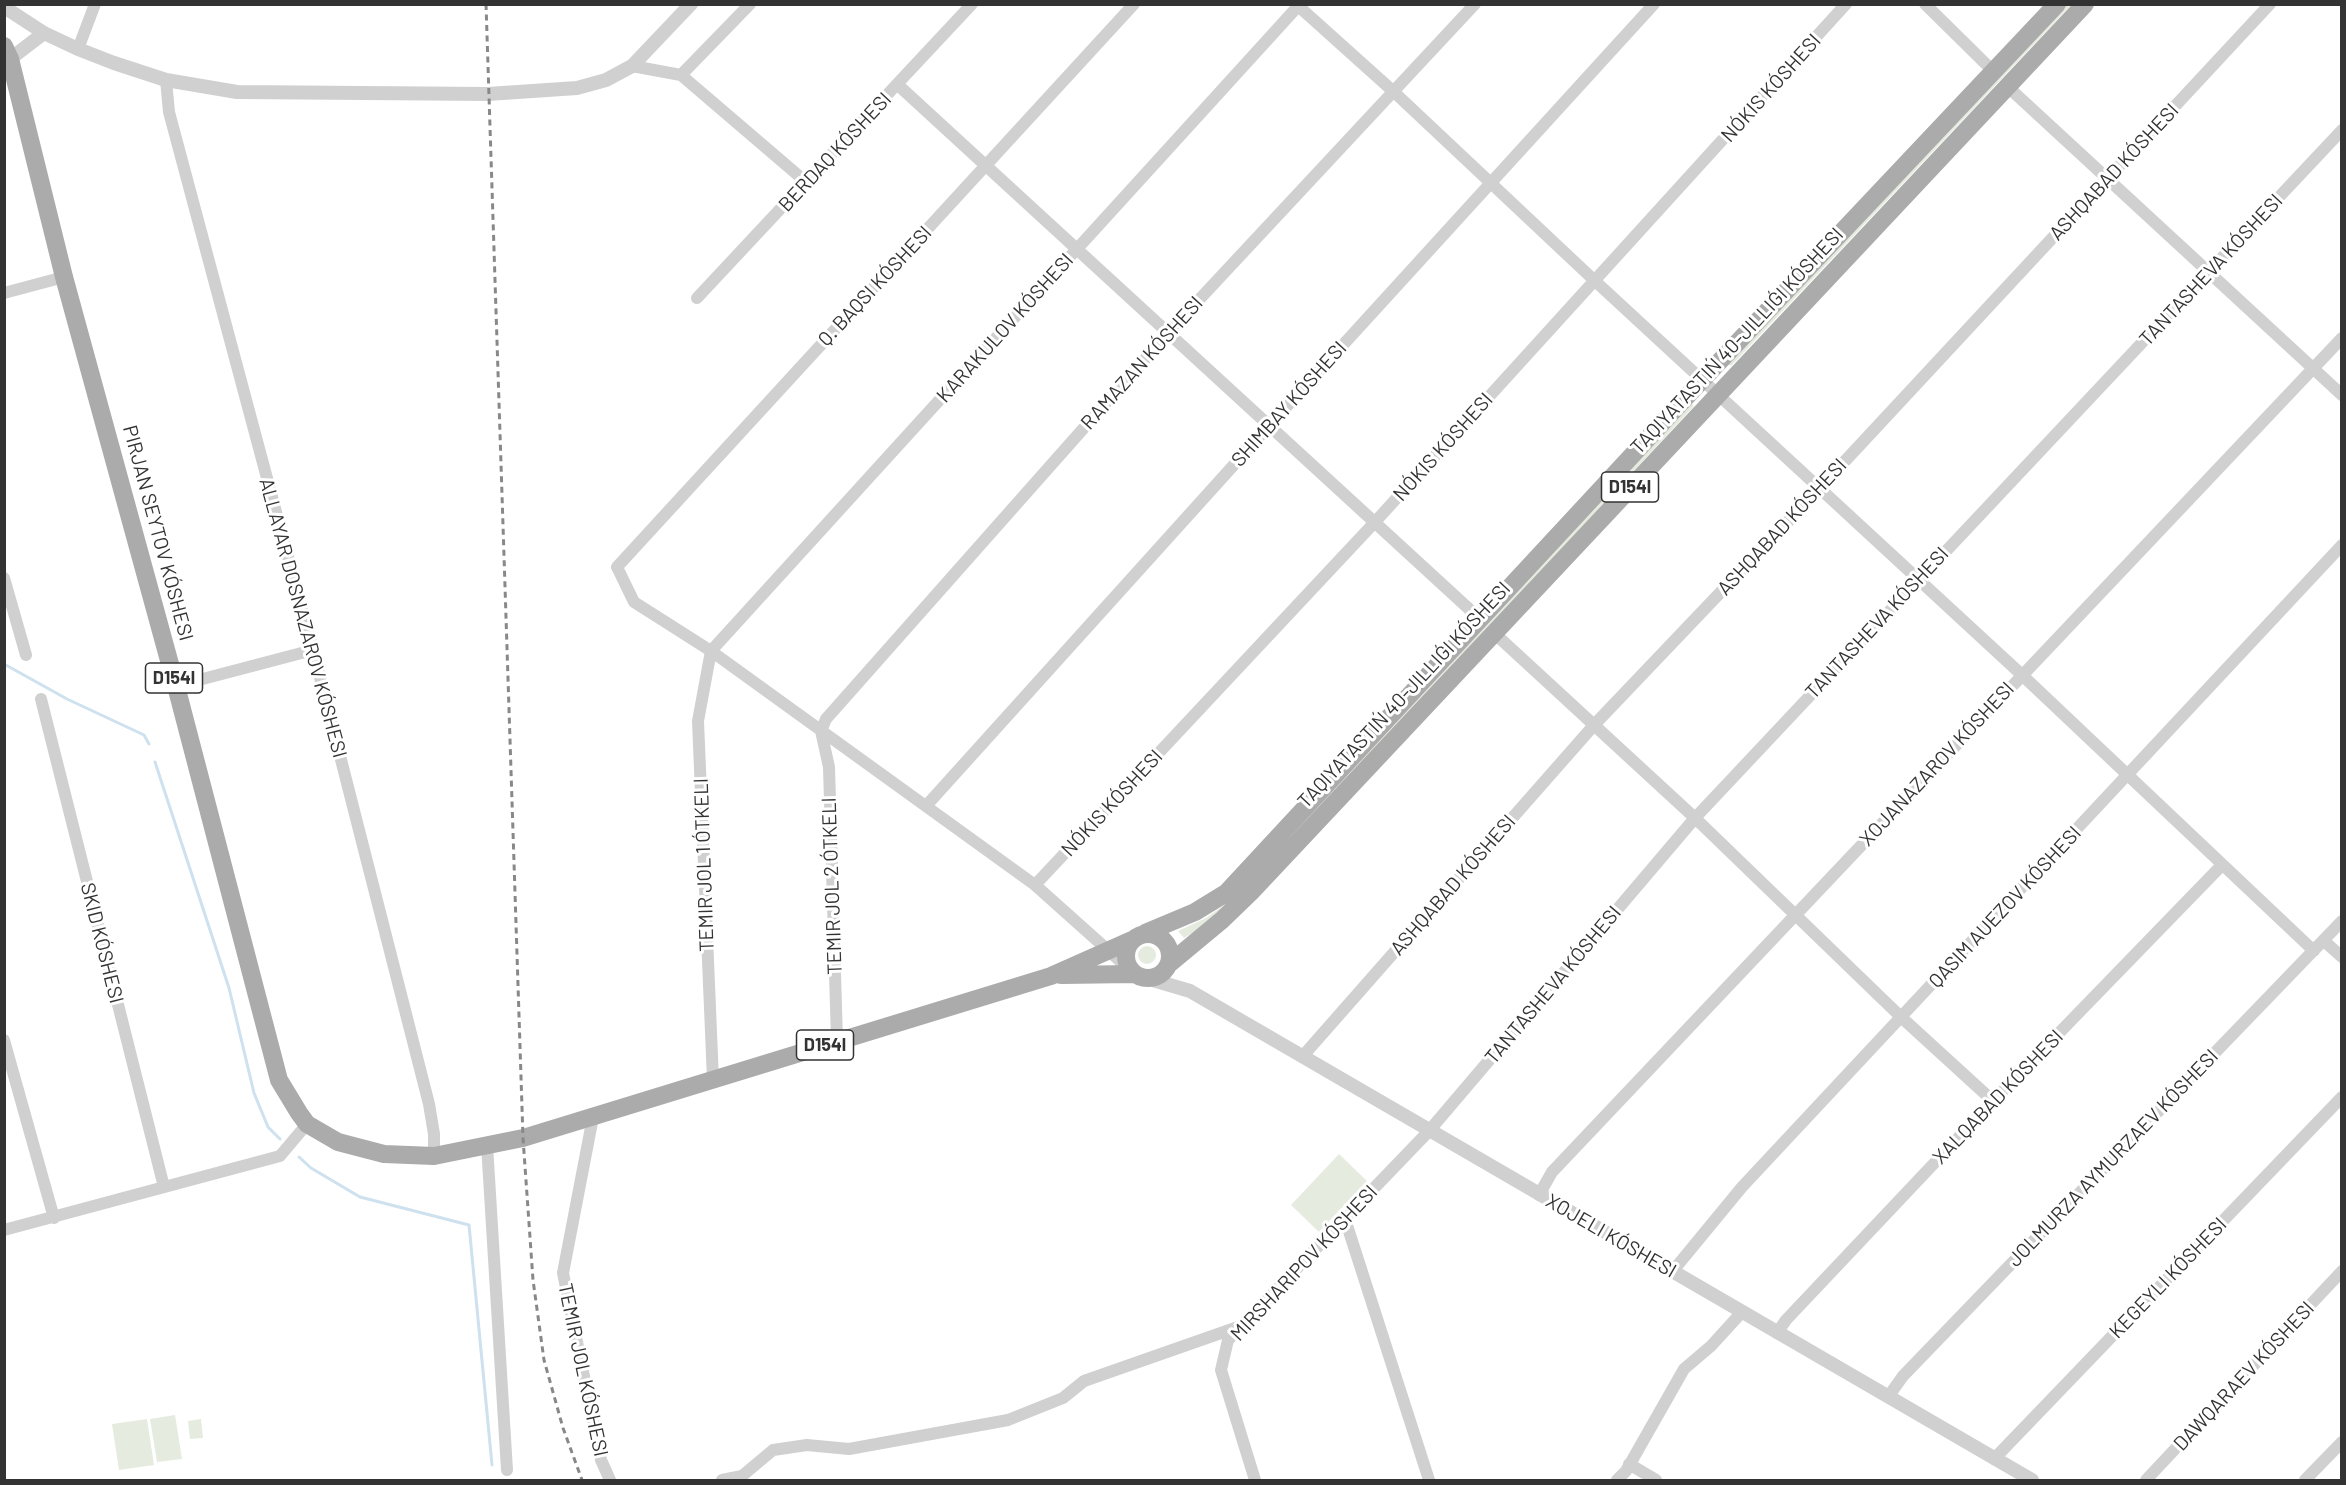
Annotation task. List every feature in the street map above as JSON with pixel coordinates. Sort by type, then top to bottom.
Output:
[{"type":"main road","name":"D154l","points":[[1051,976],[1160,975],[1169,964],[1222,920],[1251,892],[1702,380],[2057,4]]},
{"type":"main road","name":"D154l","points":[[487,1144],[523,1138],[1051,976],[1195,912],[1226,893],[1486,625],[1718,394],[2085,4]]},
{"type":"main road","name":"PIRJAN SEYTOV KÓSHESI","points":[[7,52],[64,277],[176,686],[279,1080],[308,1124],[338,1142],[384,1154],[434,1156],[487,1144]]},
{"type":"main road","points":[[1136,974],[1125,957],[1128,945],[1138,936],[1160,937],[1166,942],[1170,956],[1169,964]]},
{"type":"street","points":[[78,49],[95,4]]},
{"type":"street","points":[[4,7],[44,33],[78,49],[166,80],[237,92],[498,94],[577,88],[606,80],[632,66],[691,4]]},
{"type":"street","points":[[681,75],[750,4]]},
{"type":"street","name":"BERDAQ KÓSHESI","points":[[697,298],[972,4]]},
{"type":"street","points":[[1134,4],[617,567],[634,602],[711,651],[1035,885],[1136,974],[1190,991]]},
{"type":"street","name":"RAMAZAN KÓSHESI","points":[[821,731],[826,719],[1168,333],[1475,4]]},
{"type":"street","points":[[926,806],[1654,4]]},
{"type":"street","name":"NÓKIS KÓSHESI","points":[[1035,885],[1374,522],[1846,4]]},
{"type":"street","points":[[1925,4],[1994,72]]},
{"type":"street","name":"ASHQABAD KÓSHESI","points":[[1302,1057],[1595,724],[1819,489],[2270,4]]},
{"type":"street","points":[[1298,5],[2022,675],[2314,951]]},
{"type":"street","name":"KARAKULOV KÓSHESI","points":[[711,651],[1298,5]]},
{"type":"street","points":[[7,52],[44,33]]},
{"type":"street","points":[[632,66],[681,75],[806,182]]},
{"type":"street","name":"ALLAYAR DOSNAZAROV KÓSHESI","points":[[166,80],[169,112],[312,650],[429,1104],[434,1134],[434,1156]]},
{"type":"street","points":[[898,85],[1595,724],[1993,1101]]},
{"type":"street","points":[[2008,87],[2342,395]]},
{"type":"street","name":"TANTASHEVA KÓSHESI","points":[[1429,1131],[1695,818],[2342,130]]},
{"type":"street","points":[[4,293],[64,277]]},
{"type":"street","name":"XOJANAZAROV KÓSHESI","points":[[1539,1195],[1552,1172],[2342,338]]},
{"type":"street","points":[[1672,1272],[1742,1187],[2342,545]]},
{"type":"street","points":[[4,578],[26,655]]},
{"type":"street","points":[[176,686],[312,650]]},
{"type":"street","name":"TEMIR JOL 1 ÓTKELI","points":[[711,651],[698,721],[713,1080]]},
{"type":"street","name":"SKID KÓSHESI","points":[[41,699],[164,1187]]},
{"type":"street","name":"TEMIR JOL 2 ÓTKELI","points":[[821,731],[829,767],[837,1041]]},
{"type":"street","name":"XALQABAD KÓSHESI","points":[[1777,1333],[1786,1320],[1993,1101],[2222,865]]},
{"type":"street","name":"JOLMURZA AYMURZAEV KÓSHESI","points":[[1888,1397],[1903,1376],[2342,921]]},
{"type":"street","points":[[2324,941],[2342,957]]},
{"type":"street","points":[[1169,964],[1179,980],[1190,991]]},
{"type":"street","name":"XOJELI KÓSHESI","points":[[1190,991],[2032,1480]]},
{"type":"street","points":[[4,1040],[54,1218]]},
{"type":"street","name":"KEGEYLI KÓSHESI","points":[[1994,1459],[2342,1097]]},
{"type":"street","name":"TEMIR JOL KÓSHESI","points":[[593,1117],[563,1273],[601,1460],[610,1480]]},
{"type":"street","points":[[4,1230],[280,1156],[308,1124]]},
{"type":"street","name":"MIRSHARIPOV KÓSHESI","points":[[1255,1480],[1221,1370],[1228,1340],[1429,1131]]},
{"type":"street","points":[[487,1144],[507,1470]]},
{"type":"street","points":[[1345,1219],[1429,1480]]},
{"type":"street","name":"DAWQARAEV KÓSHESI","points":[[2146,1480],[2342,1270]]},
{"type":"street","points":[[1617,1480],[1629,1464],[1684,1369],[1712,1346],[1742,1312]]},
{"type":"street","points":[[722,1480],[742,1476],[773,1450],[807,1444],[849,1449],[1008,1420],[1063,1398],[1084,1381],[1242,1325]]},
{"type":"street","points":[[2305,1480],[2342,1442]]},
{"type":"street","points":[[1629,1464],[1656,1480]]},
{"type":"shaded area","points":[[2066,5],[2071,5],[1731,366],[1728,364]]},
{"type":"shaded area","points":[[1691,403],[1694,406],[1233,903],[1208,924],[1184,938],[1178,931],[1206,918],[1224,905]]},
{"type":"shaded area","points":[[1147,946],[1153,949],[1156,955],[1153,961],[1147,964],[1141,961],[1138,955],[1141,949]]},
{"type":"shaded area","points":[[1339,1154],[1367,1181],[1319,1232],[1291,1205]]},
{"type":"shaded area","points":[[175,1415],[182,1459],[157,1462],[150,1419]]},
{"type":"shaded area","points":[[147,1419],[154,1465],[119,1470],[112,1424]]},
{"type":"shaded area","points":[[201,1419],[203,1438],[190,1439],[188,1421]]},
{"type":"waterway","points":[[4,664],[67,699],[144,735],[149,744]]},
{"type":"waterway","points":[[155,762],[229,988],[254,1093],[268,1127],[280,1139]]},
{"type":"waterway","points":[[299,1157],[311,1168],[360,1197],[469,1225],[492,1465]]},
{"type":"railway","points":[[486,4],[523,1138],[533,1280],[544,1360],[563,1428],[582,1480]]}]
